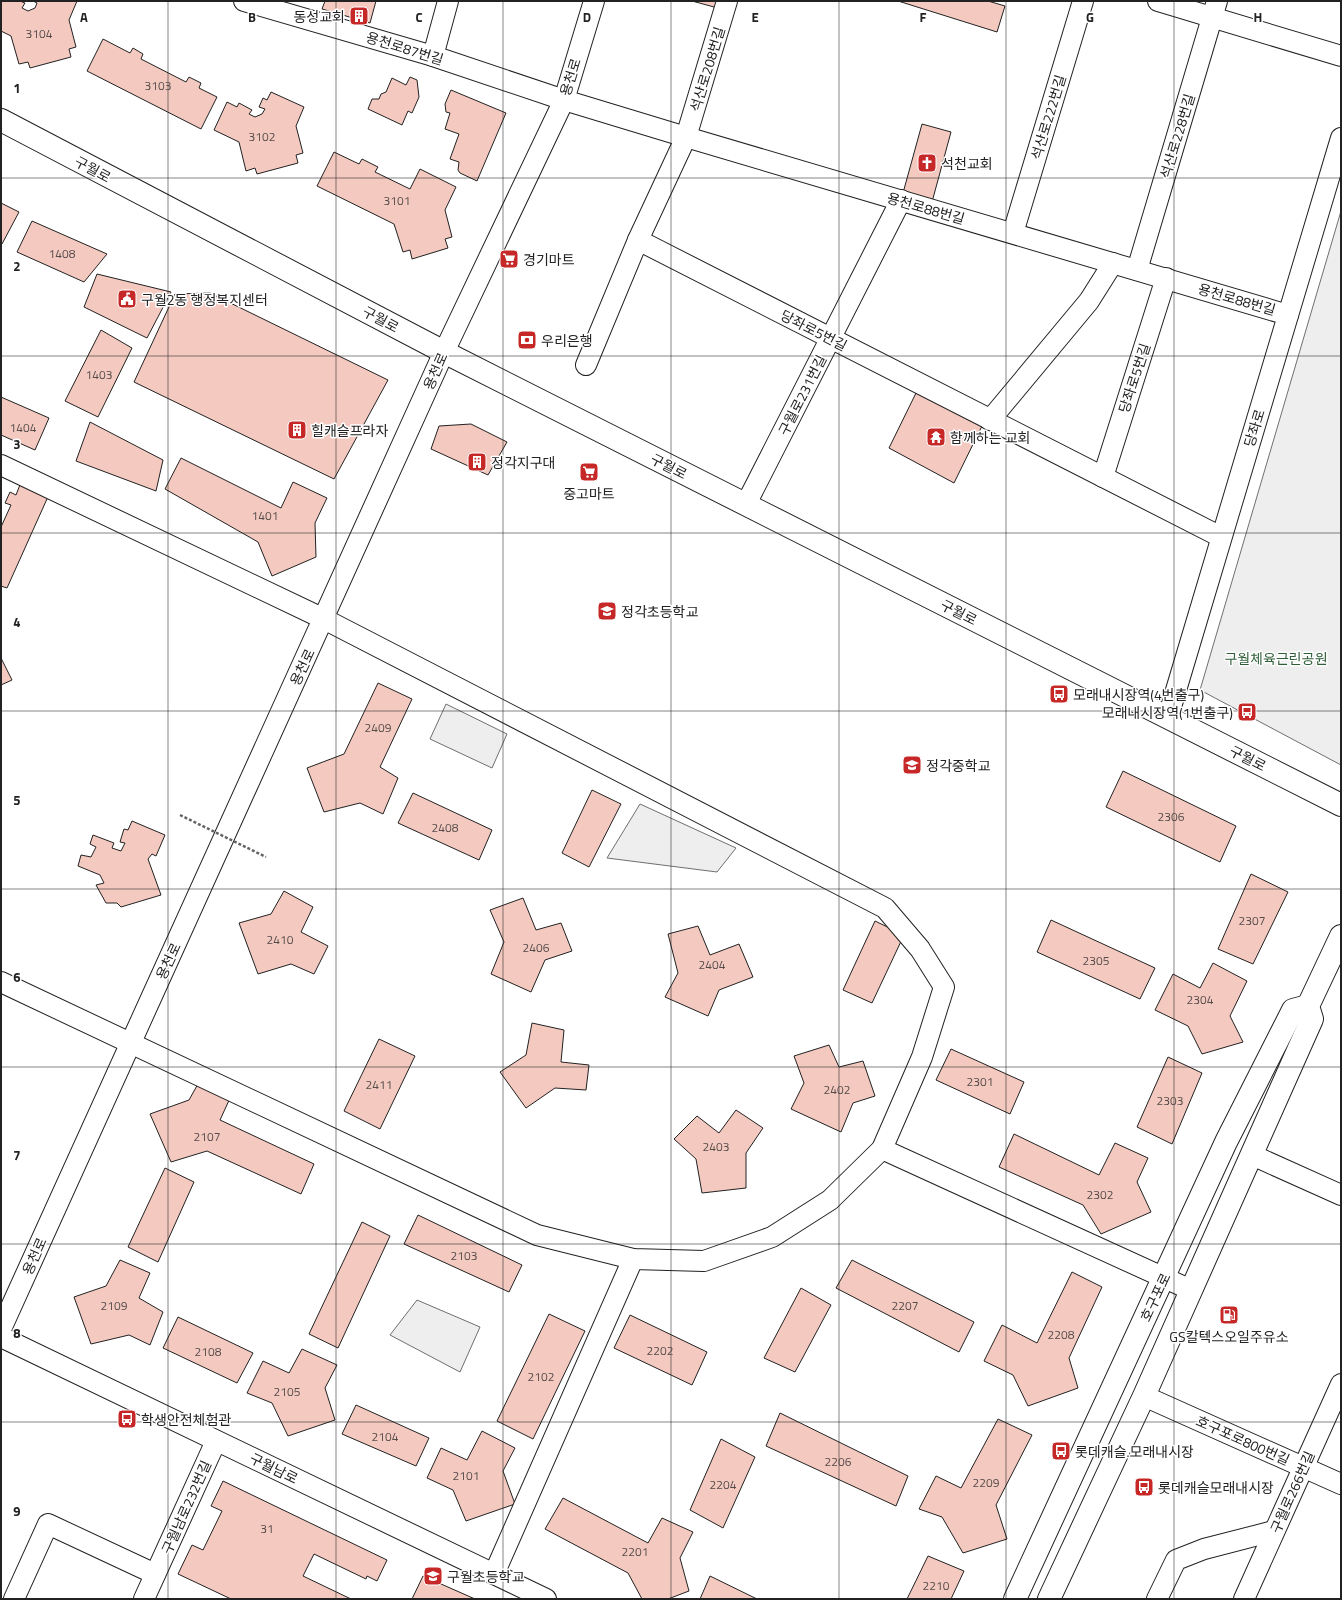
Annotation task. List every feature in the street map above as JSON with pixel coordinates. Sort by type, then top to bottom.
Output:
[{"type":"main road","name":"구월로","points":[[1,120],[444,352],[1341,805]]},
{"type":"main road","points":[[1308,1006],[1341,936]]},
{"type":"main road","name":"호구포로","points":[[1015,1599],[1226,1142],[1293,1010],[1308,1006],[1312,1020],[1190,1290],[1144,1396],[1049,1599]]},
{"type":"street","name":"용천로87번길","points":[[244,1],[433,56],[564,100]]},
{"type":"street","points":[[433,56],[448,1]]},
{"type":"street","name":"용천로","points":[[1,1329],[444,352],[564,100],[594,1]]},
{"type":"street","name":"석산로208번길","points":[[586,365],[638,240],[686,137],[727,1]]},
{"type":"street","name":"석산로222번길","points":[[1013,233],[1083,1]]},
{"type":"street","points":[[1158,1],[1215,9],[1341,56]]},
{"type":"street","name":"석산로228번길","points":[[1137,270],[1215,9]]},
{"type":"street","name":"용천로88번길","points":[[564,100],[1288,315]]},
{"type":"street","name":"당좌로","points":[[1168,717],[1341,138]]},
{"type":"street","name":"구월로231번길","points":[[746,504],[900,200]]},
{"type":"street","name":"당좌로5번길","points":[[638,240],[1221,538]]},
{"type":"street","points":[[990,420],[1089,301],[1113,263]]},
{"type":"street","name":"당좌로5번길","points":[[1103,477],[1166,278]]},
{"type":"street","points":[[1,465],[324,619],[885,908],[920,949],[944,987],[922,1057],[882,1149],[830,1200],[772,1237],[704,1261],[633,1259],[537,1235],[1,982]]},
{"type":"street","points":[[882,1149],[1190,1290]]},
{"type":"street","points":[[1252,1155],[1341,1195]]},
{"type":"street","points":[[494,1574],[633,1259]]},
{"type":"street","name":"구월남로","points":[[1,1337],[546,1599]]},
{"type":"street","name":"구월로266번길","points":[[1244,1599],[1341,1384]]},
{"type":"street","name":"호구포로800번길","points":[[1144,1396],[1341,1484]]},
{"type":"street","name":"구월남로232번길","points":[[144,1599],[216,1440]]},
{"type":"street","points":[[14,1599],[48,1524],[156,1574]]},
{"type":"street","points":[[1157,1599],[1176,1560],[1204,1549],[1274,1531]]},
{"type":"path","points":[[180,815],[266,857]]},
{"type":"green space","name":"구월체육근린공원","points":[[1341,211],[1341,765],[1200,690]]},
{"type":"green space","points":[[446,704],[507,734],[492,768],[430,739]]},
{"type":"green space","points":[[640,804],[736,848],[717,872],[607,858]]},
{"type":"green space","points":[[417,1300],[480,1327],[460,1372],[390,1335]]},
{"type":"building","points":[[1,1],[20,1],[25,3],[22,8],[28,11],[35,8],[37,3],[33,1],[77,1],[69,20],[76,47],[69,49],[71,57],[30,68],[28,62],[19,64],[11,36],[1,31]]},
{"type":"building","name":"동성교회","points":[[325,1],[376,1],[370,23],[322,9]]},
{"type":"building","points":[[692,1],[727,1],[725,10]]},
{"type":"building","points":[[898,1],[988,1],[1005,6],[997,32]]},
{"type":"building","points":[[103,39],[130,53],[133,48],[143,54],[141,59],[186,82],[189,77],[201,83],[199,88],[217,97],[201,129],[87,71]]},
{"type":"building","points":[[410,77],[417,80],[419,97],[412,113],[408,111],[402,125],[368,109],[372,99],[379,99],[381,94],[386,92],[392,78],[406,85]]},
{"type":"building","points":[[451,90],[506,113],[477,181],[460,173],[458,170],[459,162],[450,159],[459,134],[445,129],[450,113],[446,112],[445,104]]},
{"type":"building","points":[[271,92],[304,107],[296,126],[303,153],[296,155],[298,163],[257,174],[255,168],[246,171],[239,142],[214,130],[227,102],[237,107],[239,103],[252,110],[249,114],[255,117],[262,114],[265,109],[259,107],[263,98],[267,100]]},
{"type":"building","name":"석천교회","points":[[922,124],[951,132],[932,202],[903,193]]},
{"type":"building","points":[[334,152],[359,164],[362,159],[378,167],[375,172],[410,189],[420,169],[456,187],[445,210],[452,237],[445,239],[448,248],[412,259],[410,250],[403,252],[394,224],[317,186]]},
{"type":"building","points":[[1,203],[19,212],[2,244],[1,243]]},
{"type":"building","points":[[32,221],[107,254],[84,282],[17,252]]},
{"type":"building","name":"구월2동 행정복지센터","points":[[97,274],[171,292],[147,338],[84,307]]},
{"type":"building","name":"힐캐슬프라자","points":[[210,293],[388,380],[334,479],[134,382],[175,294]]},
{"type":"building","points":[[101,330],[132,348],[98,417],[65,401]]},
{"type":"building","name":"함께하는 교회","points":[[916,393],[982,426],[954,483],[889,448]]},
{"type":"building","points":[[1,397],[49,418],[35,450],[1,435]]},
{"type":"building","points":[[90,422],[163,460],[156,491],[76,461]]},
{"type":"building","name":"정각지구대","points":[[471,424],[507,442],[488,475],[431,449],[439,426]]},
{"type":"building","points":[[181,458],[281,508],[293,482],[327,498],[315,523],[316,557],[272,576],[258,542],[165,489]]},
{"type":"building","points":[[23,477],[51,490],[7,588],[1,586],[1,527],[11,505],[5,503],[10,492],[16,495]]},
{"type":"building","points":[[1,658],[12,680],[1,685]]},
{"type":"building","points":[[378,683],[412,699],[380,767],[398,778],[383,814],[360,803],[324,812],[307,768],[344,754]]},
{"type":"building","points":[[1123,771],[1236,826],[1220,862],[1106,807]]},
{"type":"building","points":[[592,790],[621,804],[589,867],[562,853]]},
{"type":"building","points":[[413,793],[492,830],[479,860],[398,823]]},
{"type":"building","points":[[132,821],[165,835],[156,856],[152,854],[148,859],[161,895],[121,907],[117,903],[106,903],[96,885],[104,883],[100,875],[78,866],[81,855],[91,857],[96,847],[90,844],[93,835],[114,843],[112,848],[121,851],[125,843],[120,842],[124,829],[128,830]]},
{"type":"building","points":[[1251,874],[1288,892],[1253,964],[1218,949]]},
{"type":"building","points":[[284,891],[313,907],[301,932],[328,946],[314,974],[291,964],[258,974],[239,923],[271,914]]},
{"type":"building","points":[[523,898],[536,930],[561,923],[572,951],[545,960],[531,992],[491,974],[504,942],[490,910]]},
{"type":"building","points":[[1051,920],[1155,968],[1140,999],[1037,952]]},
{"type":"building","points":[[875,921],[904,935],[872,1003],[843,990]]},
{"type":"building","points":[[698,926],[710,955],[739,944],[753,977],[719,990],[708,1016],[665,997],[678,973],[668,934]]},
{"type":"building","points":[[1213,963],[1247,981],[1230,1016],[1243,1042],[1202,1054],[1188,1026],[1155,1010],[1173,974],[1200,988]]},
{"type":"building","points":[[532,1023],[564,1030],[561,1062],[589,1065],[586,1090],[555,1088],[526,1108],[500,1072],[526,1055]]},
{"type":"building","points":[[379,1039],[415,1056],[380,1129],[344,1111]]},
{"type":"building","points":[[829,1045],[839,1067],[863,1061],[875,1096],[853,1103],[841,1132],[791,1109],[804,1083],[794,1056]]},
{"type":"building","points":[[951,1049],[1024,1082],[1010,1114],[936,1080]]},
{"type":"building","points":[[1168,1057],[1202,1073],[1172,1144],[1137,1127]]},
{"type":"building","points":[[199,1082],[231,1096],[220,1120],[314,1164],[301,1194],[207,1151],[171,1162],[150,1114],[189,1100]]},
{"type":"building","points":[[736,1110],[763,1128],[746,1153],[746,1188],[702,1193],[696,1159],[674,1139],[697,1116],[719,1133]]},
{"type":"building","points":[[1014,1134],[1099,1175],[1115,1143],[1148,1158],[1137,1182],[1151,1212],[1101,1234],[1083,1205],[999,1167]]},
{"type":"building","points":[[165,1168],[194,1182],[158,1262],[128,1247]]},
{"type":"building","points":[[418,1215],[522,1265],[509,1292],[404,1244]]},
{"type":"building","points":[[362,1222],[390,1236],[338,1348],[309,1334]]},
{"type":"building","points":[[120,1260],[150,1273],[139,1298],[163,1312],[150,1345],[129,1335],[91,1344],[74,1297],[106,1286]]},
{"type":"building","points":[[852,1260],[974,1322],[959,1352],[836,1288]]},
{"type":"building","points":[[1072,1272],[1102,1287],[1069,1358],[1078,1388],[1028,1406],[1013,1375],[984,1361],[1002,1325],[1037,1343]]},
{"type":"building","points":[[801,1288],[831,1305],[795,1372],[764,1358]]},
{"type":"building","points":[[549,1314],[585,1331],[533,1439],[497,1421]]},
{"type":"building","points":[[630,1315],[707,1352],[692,1385],[614,1348]]},
{"type":"building","points":[[178,1317],[253,1353],[237,1383],[163,1348]]},
{"type":"building","points":[[302,1349],[337,1365],[325,1388],[335,1420],[288,1436],[272,1403],[247,1393],[263,1361],[289,1373]]},
{"type":"building","points":[[356,1405],[429,1438],[416,1466],[342,1434]]},
{"type":"building","points":[[780,1413],[908,1476],[896,1506],[766,1446]]},
{"type":"building","points":[[998,1419],[1032,1435],[996,1505],[1007,1539],[963,1553],[942,1517],[919,1509],[936,1476],[961,1488]]},
{"type":"building","points":[[482,1431],[515,1448],[503,1471],[515,1504],[466,1521],[453,1490],[427,1478],[441,1448],[467,1460]]},
{"type":"building","points":[[721,1439],[755,1457],[723,1528],[690,1510]]},
{"type":"building","points":[[223,1481],[387,1560],[377,1581],[367,1576],[366,1579],[314,1554],[303,1576],[351,1599],[231,1599],[178,1574],[192,1545],[203,1550],[222,1511],[211,1506]]},
{"type":"building","points":[[563,1498],[648,1543],[662,1518],[693,1532],[680,1558],[689,1591],[668,1599],[642,1599],[628,1573],[545,1529]]},
{"type":"building","points":[[928,1556],[964,1571],[951,1599],[907,1599]]},
{"type":"building","points":[[423,1576],[475,1599],[412,1599]]},
{"type":"building","points":[[710,1576],[757,1599],[700,1599]]},
{"type":"place","name":"동성교회","points":[[359,16]]},
{"type":"place","name":"석천교회","points":[[927,163]]},
{"type":"place","name":"경기마트","points":[[509,259]]},
{"type":"place","name":"구월2동 행정복지센터","points":[[127,299]]},
{"type":"place","name":"우리은행","points":[[527,340]]},
{"type":"place","name":"힐캐슬프라자","points":[[297,430]]},
{"type":"place","name":"함께하는 교회","points":[[936,437]]},
{"type":"place","name":"정각지구대","points":[[477,462]]},
{"type":"place","name":"중고마트","points":[[589,472]]},
{"type":"place","name":"정각초등학교","points":[[607,611]]},
{"type":"place","name":"모래내시장역(4번출구)","points":[[1059,694]]},
{"type":"place","name":"모래내시장역(1번출구)","points":[[1247,712]]},
{"type":"place","name":"정각중학교","points":[[912,765]]},
{"type":"place","name":"GS칼텍스오일주유소","points":[[1229,1315]]},
{"type":"place","name":"학생안전체험관","points":[[127,1419]]},
{"type":"place","name":"롯데캐슬.모래내시장","points":[[1061,1451]]},
{"type":"place","name":"롯데캐슬모래내시장","points":[[1144,1487]]},
{"type":"place","name":"구월초등학교","points":[[433,1576]]}]
